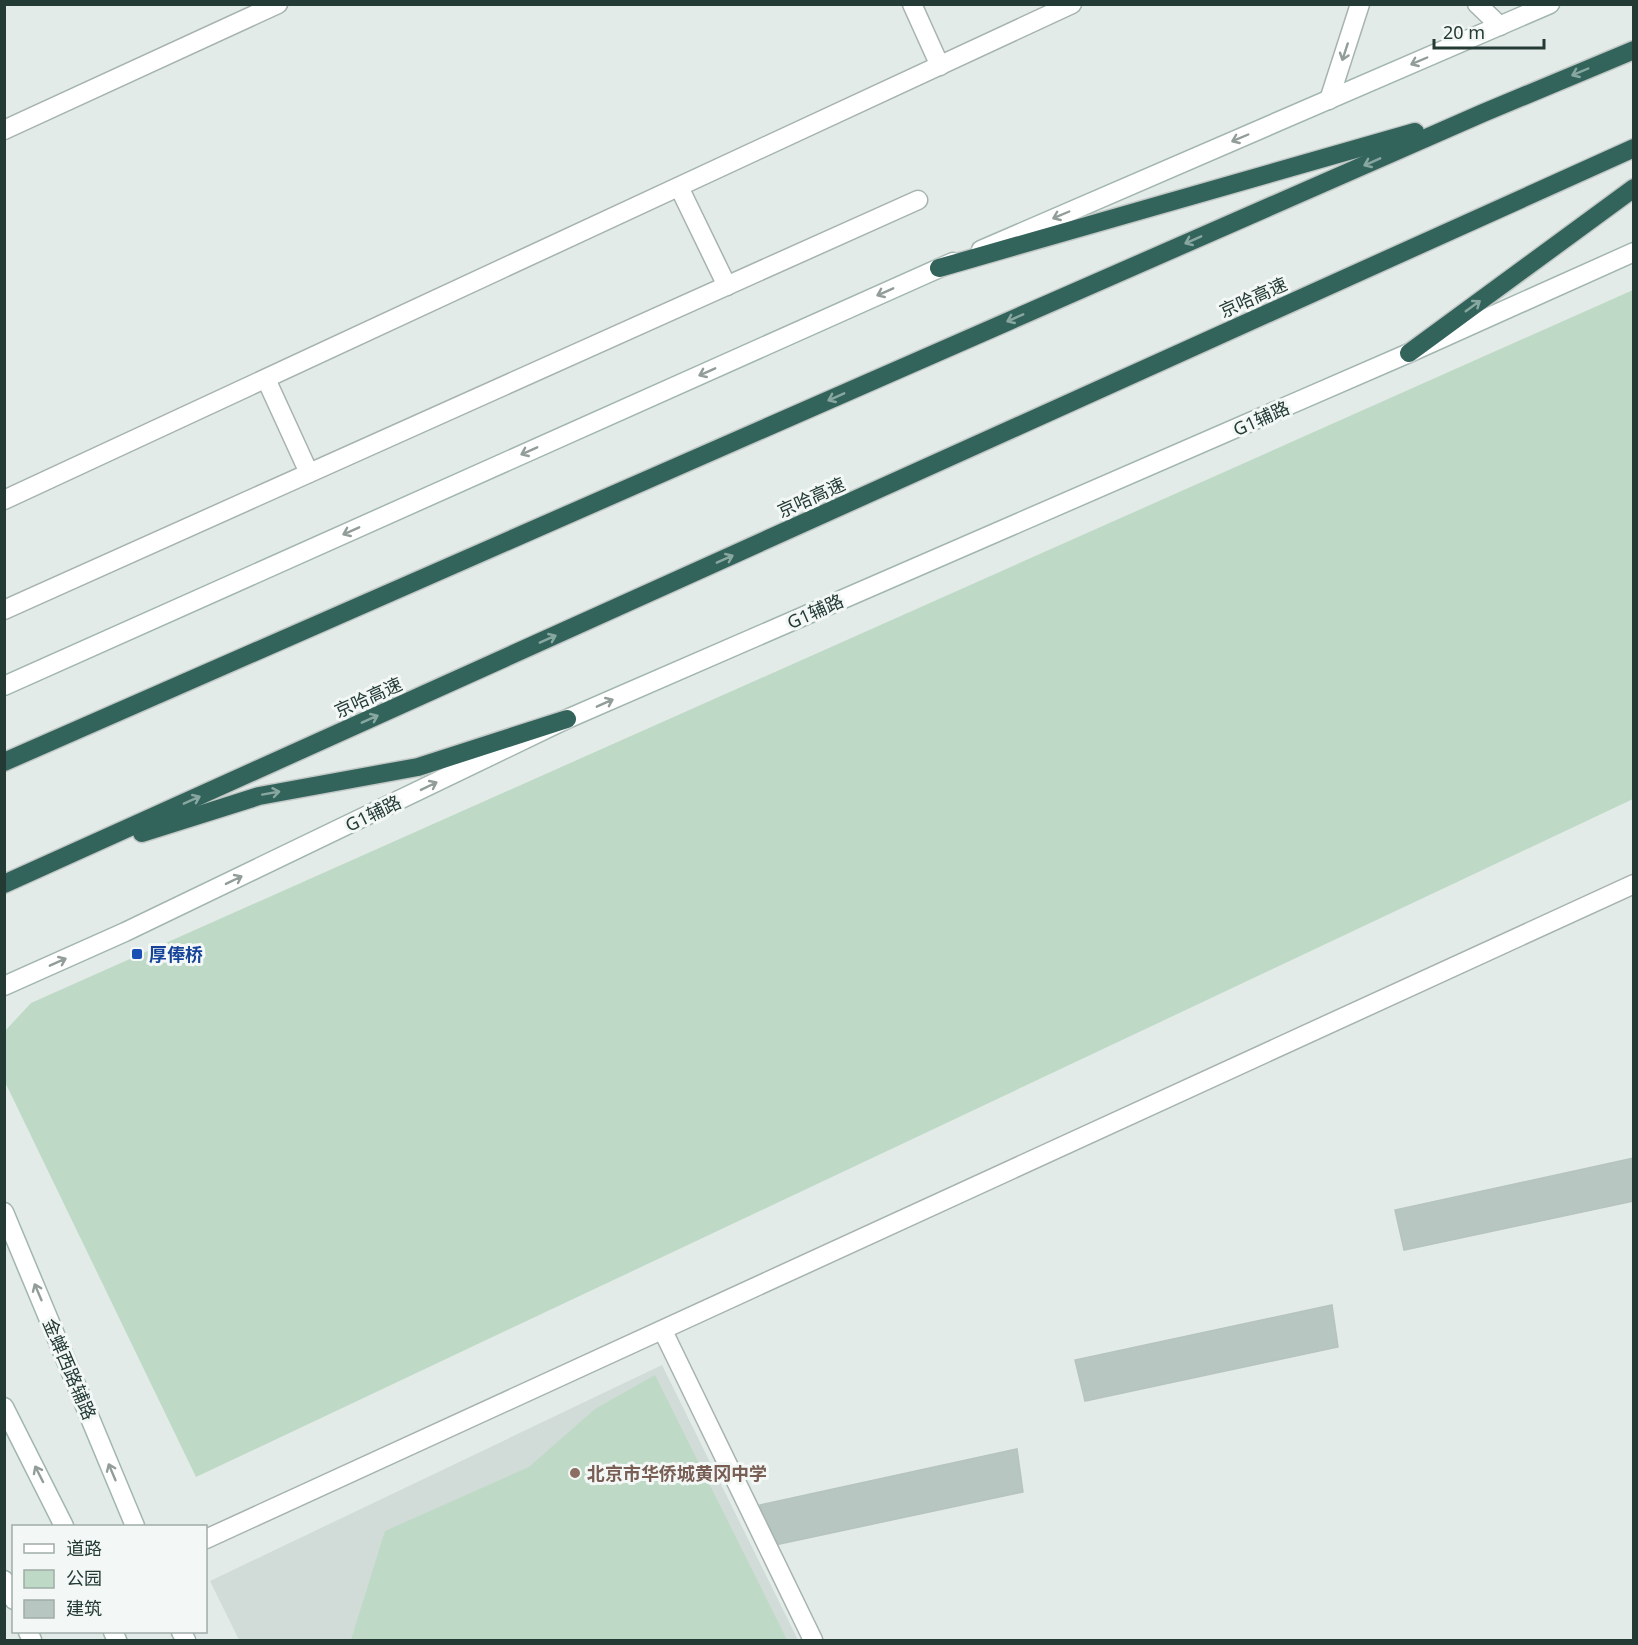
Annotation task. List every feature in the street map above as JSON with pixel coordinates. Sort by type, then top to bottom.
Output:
[{"type":"highway","points":[[4,762],[1483,113],[1634,50]]},
{"type":"highway","points":[[939,268],[1483,113]]},
{"type":"highway","name":"京哈高速","points":[[4,884],[1634,148]]},
{"type":"highway","points":[[1409,353],[1634,188]]},
{"type":"highway","points":[[55,862],[258,796],[418,767],[567,719]]},
{"type":"street","points":[[4,130],[278,4]]},
{"type":"street","points":[[912,4],[940,66]]},
{"type":"street","points":[[4,500],[1072,4]]},
{"type":"street","points":[[1329,100],[1360,4]]},
{"type":"street","points":[[1477,4],[1500,26]]},
{"type":"street","points":[[4,686],[939,268],[1550,4]]},
{"type":"street","points":[[679,187],[727,286]]},
{"type":"street","points":[[4,610],[918,200]]},
{"type":"street","name":"G1辅路","points":[[4,986],[135,927],[567,719],[1409,353],[1634,252]]},
{"type":"street","points":[[266,379],[309,473]]},
{"type":"street","points":[[207,1539],[1634,884]]},
{"type":"street","name":"金蝉西路辅路","points":[[4,1212],[134,1525]]},
{"type":"street","points":[[663,1331],[813,1641]]},
{"type":"street","points":[[4,1407],[63,1525]]},
{"type":"street","points":[[4,1580],[12,1596]]},
{"type":"shaded area","name":"北京市华侨城黄冈中学","points":[[662,1365],[798,1640],[239,1640],[210,1581]]},
{"type":"green space","points":[[1633,290],[1633,799],[196,1477],[5,1082],[5,1031],[31,1003]]},
{"type":"green space","name":"北京市华侨城黄冈中学","points":[[655,1375],[787,1640],[351,1640],[385,1531],[529,1467],[595,1409]]},
{"type":"building","points":[[1634,1158],[1634,1201],[1404,1250],[1395,1210]]},
{"type":"building","points":[[1332,1305],[1338,1347],[1085,1401],[1075,1360]]},
{"type":"building","points":[[1017,1449],[1023,1492],[770,1546],[760,1505]]},
{"type":"place","name":"厚俸桥","points":[[137,954]]},
{"type":"place","name":"北京市华侨城黄冈中学","points":[[575,1473]]}]
